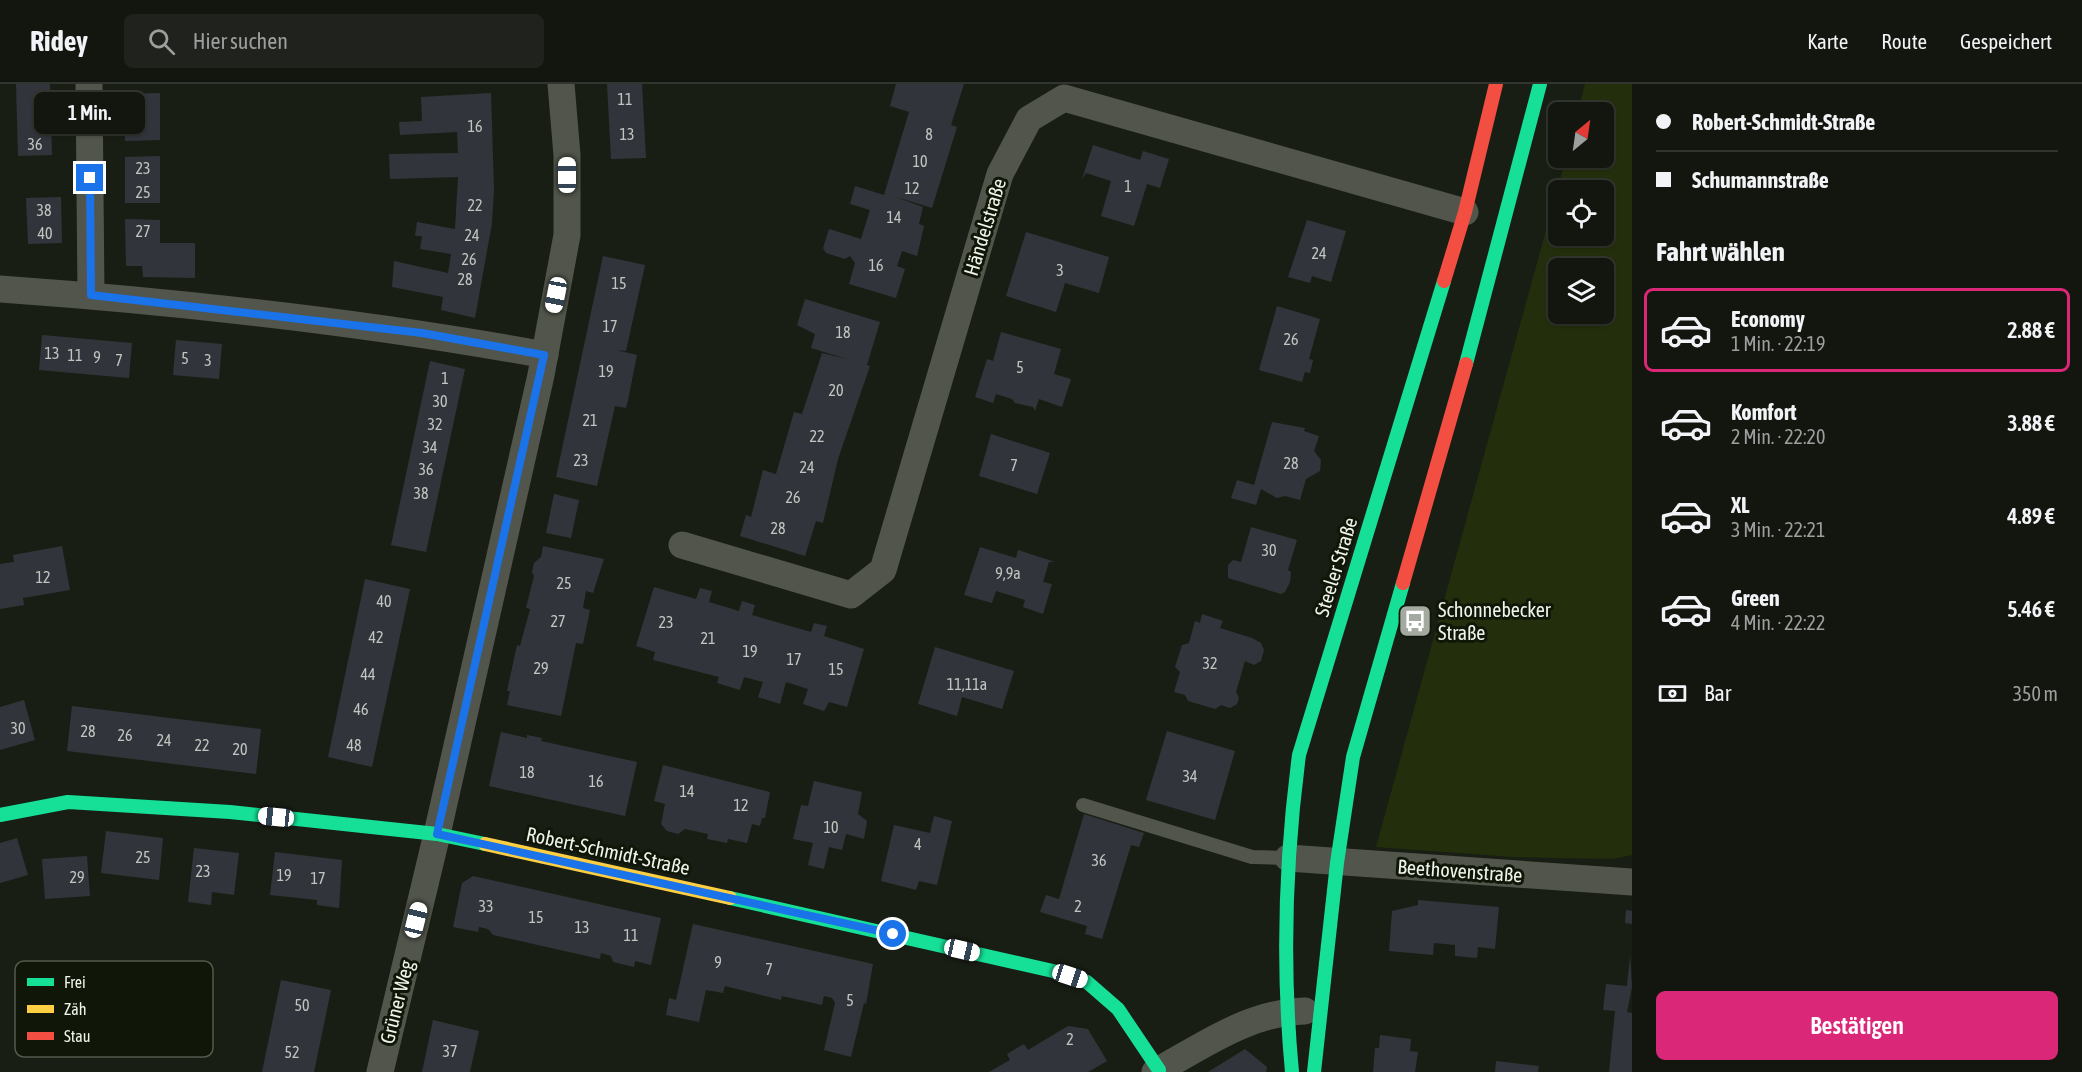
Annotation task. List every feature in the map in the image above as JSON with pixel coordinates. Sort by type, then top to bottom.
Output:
[{"type":"main road","name":"Steeler Straße","points":[[1292,1072],[1285,1011],[1288,858],[1299,755],[1465,212],[1496,84]]},
{"type":"main road","points":[[1314,1072],[1337,863],[1353,757],[1458,394],[1540,84]]},
{"type":"main road","name":"Robert-Schmidt-Straße","points":[[0,815],[69,802],[230,812],[437,834],[927,942],[1076,978],[1096,989],[1118,1009],[1157,1071]]},
{"type":"street","points":[[89,84],[91,295]]},
{"type":"street","name":"Grüner Weg","points":[[380,1072],[437,834],[544,355],[567,235],[567,154],[561,84]]},
{"type":"street","name":"Händelstraße","points":[[682,545],[852,595],[883,570],[1000,174],[1029,119],[1064,98],[1465,212]]},
{"type":"street","points":[[0,289],[91,295],[422,333],[544,355]]},
{"type":"street","name":"Beethovenstraße","points":[[1288,858],[1632,882]]},
{"type":"street","points":[[1157,1071],[1247,1021],[1285,1011],[1321,1011]]},
{"type":"lane","points":[[1083,804],[1252,857],[1288,858]]},
{"type":"green space","points":[[1585,84],[1632,84],[1632,855],[1613,859],[1513,857],[1376,847],[1548,223],[1548,246],[1614,246],[1614,180],[1560,180],[1563,168],[1614,168],[1614,102],[1580,102]]},
{"type":"building","points":[[16,84],[50,84],[52,155],[18,156]]},
{"type":"building","points":[[607,84],[642,84],[646,158],[611,159]]},
{"type":"building","points":[[896,84],[964,84],[951,125],[957,127],[932,208],[893,196],[923,207],[919,224],[924,226],[917,256],[902,251],[897,266],[905,269],[896,298],[849,284],[855,263],[850,256],[845,259],[826,253],[823,248],[829,229],[861,239],[870,210],[850,204],[855,186],[884,195],[909,112],[890,106]]},
{"type":"building","points":[[160,93],[160,140],[125,141],[125,94]]},
{"type":"building","points":[[491,93],[494,190],[492,223],[475,318],[441,310],[443,297],[392,287],[394,261],[448,273],[451,254],[420,249],[422,236],[415,236],[417,222],[455,229],[458,177],[390,179],[389,154],[458,153],[457,132],[400,135],[399,122],[422,121],[421,97]]},
{"type":"building","points":[[1093,145],[1140,160],[1143,151],[1169,159],[1160,188],[1147,184],[1134,226],[1101,216],[1111,181],[1086,173],[1082,179]]},
{"type":"building","points":[[160,156],[160,203],[125,203],[125,157]]},
{"type":"building","points":[[61,197],[62,243],[28,244],[26,198]]},
{"type":"building","points":[[125,219],[160,220],[160,243],[195,243],[195,278],[143,277],[142,266],[126,266]]},
{"type":"building","points":[[1307,220],[1346,231],[1331,282],[1312,276],[1310,283],[1288,277]]},
{"type":"building","points":[[1026,232],[1109,257],[1099,293],[1065,283],[1056,312],[1006,296]]},
{"type":"building","points":[[603,256],[645,265],[626,351],[616,350],[637,355],[628,400],[626,408],[615,406],[597,486],[556,477]]},
{"type":"building","points":[[805,299],[880,322],[867,365],[870,366],[838,459],[823,523],[816,521],[805,556],[740,536],[746,515],[751,517],[763,470],[776,474],[794,412],[802,414],[822,353],[847,359],[811,348],[815,334],[797,325]]},
{"type":"building","points":[[1277,306],[1320,319],[1309,359],[1313,360],[1310,373],[1305,372],[1302,382],[1259,370]]},
{"type":"building","points":[[1001,332],[1061,349],[1054,374],[1071,379],[1062,407],[1039,399],[1035,411],[1033,407],[1015,403],[1012,399],[996,394],[993,403],[975,397],[987,359],[993,361]]},
{"type":"building","points":[[42,335],[132,343],[129,378],[39,370]]},
{"type":"building","points":[[176,340],[222,344],[219,379],[173,375]]},
{"type":"building","points":[[430,361],[465,369],[426,552],[391,545]]},
{"type":"building","points":[[1272,422],[1305,428],[1304,431],[1319,436],[1314,451],[1321,460],[1320,471],[1306,479],[1300,500],[1285,496],[1277,498],[1261,489],[1256,505],[1231,498],[1237,480],[1254,485]]},
{"type":"building","points":[[991,434],[1050,453],[1037,494],[979,476]]},
{"type":"building","points":[[554,494],[579,500],[571,538],[546,533]]},
{"type":"building","points":[[1251,527],[1297,540],[1288,570],[1291,572],[1290,582],[1285,592],[1281,594],[1228,578],[1228,565],[1233,560],[1241,562]]},
{"type":"building","points":[[62,546],[70,590],[23,598],[24,605],[0,609],[0,564],[14,562],[13,555]]},
{"type":"building","points":[[543,546],[604,559],[593,593],[586,591],[583,608],[590,610],[583,644],[576,643],[561,716],[507,705],[510,691],[507,691],[517,645],[520,646],[530,609],[526,608],[534,576],[532,572],[534,563],[541,557]]},
{"type":"building","points":[[980,547],[1016,558],[1018,550],[1055,562],[1049,562],[1043,582],[1052,584],[1043,614],[1023,607],[1025,600],[996,591],[992,603],[964,595]]},
{"type":"building","points":[[365,579],[410,589],[372,767],[328,757]]},
{"type":"building","points":[[654,587],[696,599],[700,588],[712,591],[709,602],[739,611],[742,601],[755,605],[752,615],[811,632],[814,623],[827,626],[824,636],[864,649],[847,707],[829,702],[824,711],[803,704],[808,689],[786,682],[780,704],[758,697],[763,682],[744,677],[740,690],[717,683],[719,677],[653,660],[655,652],[636,646]]},
{"type":"building","points":[[1202,614],[1223,621],[1220,628],[1261,643],[1264,650],[1261,661],[1254,665],[1245,661],[1236,692],[1239,698],[1237,704],[1230,708],[1221,705],[1215,709],[1188,701],[1185,695],[1174,692],[1180,672],[1175,667],[1182,645],[1189,643],[1195,621],[1200,623]]},
{"type":"building","points":[[935,647],[1014,671],[1002,709],[962,697],[957,716],[918,704]]},
{"type":"building","points":[[24,700],[35,740],[0,750],[0,707]]},
{"type":"building","points":[[72,706],[261,729],[256,774],[67,751]]},
{"type":"building","points":[[1167,731],[1235,751],[1215,820],[1146,800]]},
{"type":"building","points":[[501,732],[527,738],[527,735],[542,738],[541,741],[637,762],[625,816],[489,786]]},
{"type":"building","points":[[663,765],[770,792],[765,818],[762,818],[760,826],[752,824],[747,843],[728,839],[727,843],[707,839],[708,834],[685,829],[678,834],[667,831],[661,824],[665,804],[654,801]]},
{"type":"building","points":[[814,781],[862,792],[858,814],[867,821],[864,839],[846,834],[842,850],[829,847],[824,869],[808,865],[813,843],[793,839],[801,805],[808,806]]},
{"type":"building","points":[[1084,814],[1144,833],[1139,847],[1131,845],[1102,939],[1085,934],[1087,926],[1040,912],[1046,895],[1059,899]]},
{"type":"building","points":[[934,816],[952,821],[937,885],[919,881],[916,890],[881,881],[894,825],[930,833]]},
{"type":"building","points":[[106,831],[163,838],[159,880],[101,873]]},
{"type":"building","points":[[17,838],[28,875],[0,883],[0,843]]},
{"type":"building","points":[[194,848],[239,853],[234,895],[212,892],[211,905],[188,902]]},
{"type":"building","points":[[275,852],[342,860],[339,908],[317,905],[317,900],[270,895]]},
{"type":"building","points":[[87,856],[90,896],[45,899],[42,859]]},
{"type":"building","points":[[473,876],[661,918],[651,965],[635,961],[634,967],[613,962],[611,956],[601,953],[600,959],[493,935],[488,929],[479,927],[478,932],[453,927],[462,883]]},
{"type":"building","points":[[1418,900],[1499,907],[1495,949],[1478,947],[1477,958],[1455,956],[1455,945],[1434,943],[1433,955],[1389,951],[1392,911],[1418,905]]},
{"type":"building","points":[[1626,910],[1632,911],[1632,924],[1625,923]]},
{"type":"building","points":[[693,924],[873,964],[866,1004],[864,1003],[851,1057],[824,1050],[835,1003],[832,998],[824,996],[822,1005],[782,996],[781,1000],[725,986],[723,993],[706,990],[699,1022],[666,1015],[669,998],[676,1000]]},
{"type":"building","points":[[1630,956],[1632,987],[1627,1012],[1632,1013],[1632,1072],[1609,1072],[1615,1011],[1603,1010],[1606,984],[1627,986]]},
{"type":"building","points":[[281,980],[331,990],[314,1072],[262,1072]]},
{"type":"building","points":[[433,1020],[479,1031],[470,1072],[422,1072]]},
{"type":"building","points":[[1068,1026],[1088,1029],[1107,1061],[1088,1072],[989,1072],[1010,1060],[1007,1054],[1024,1044],[1028,1050]]},
{"type":"building","points":[[1380,1035],[1411,1039],[1410,1051],[1418,1052],[1415,1072],[1373,1072],[1375,1048],[1379,1048]]},
{"type":"building","points":[[1245,1049],[1267,1067],[1266,1072],[1208,1072]]},
{"type":"building","points":[[1496,1061],[1539,1066],[1538,1072],[1495,1072]]},
{"type":"traffic: fast","points":[[1466,364],[1540,84]]},
{"type":"traffic: fast","points":[[1292,1072],[1287,993],[1286,914],[1299,755],[1444,281]]},
{"type":"traffic: fast","points":[[1314,1072],[1337,863],[1353,757],[1403,583]]},
{"type":"traffic: fast","points":[[0,815],[68,802],[230,812],[437,834],[485,844]]},
{"type":"traffic: fast","points":[[730,898],[1053,971],[1087,982],[1118,1009],[1159,1070]]},
{"type":"traffic: slow","points":[[485,844],[730,898]]},
{"type":"traffic: jam","points":[[1444,281],[1465,212],[1496,84]]},
{"type":"traffic: jam","points":[[1403,583],[1466,364]]},
{"type":"place","name":"Schonnebecker Straße","points":[[1415,621]]},
{"type":"route","points":[[90,178],[91,295],[422,333],[544,355],[437,834],[893,934]]}]
